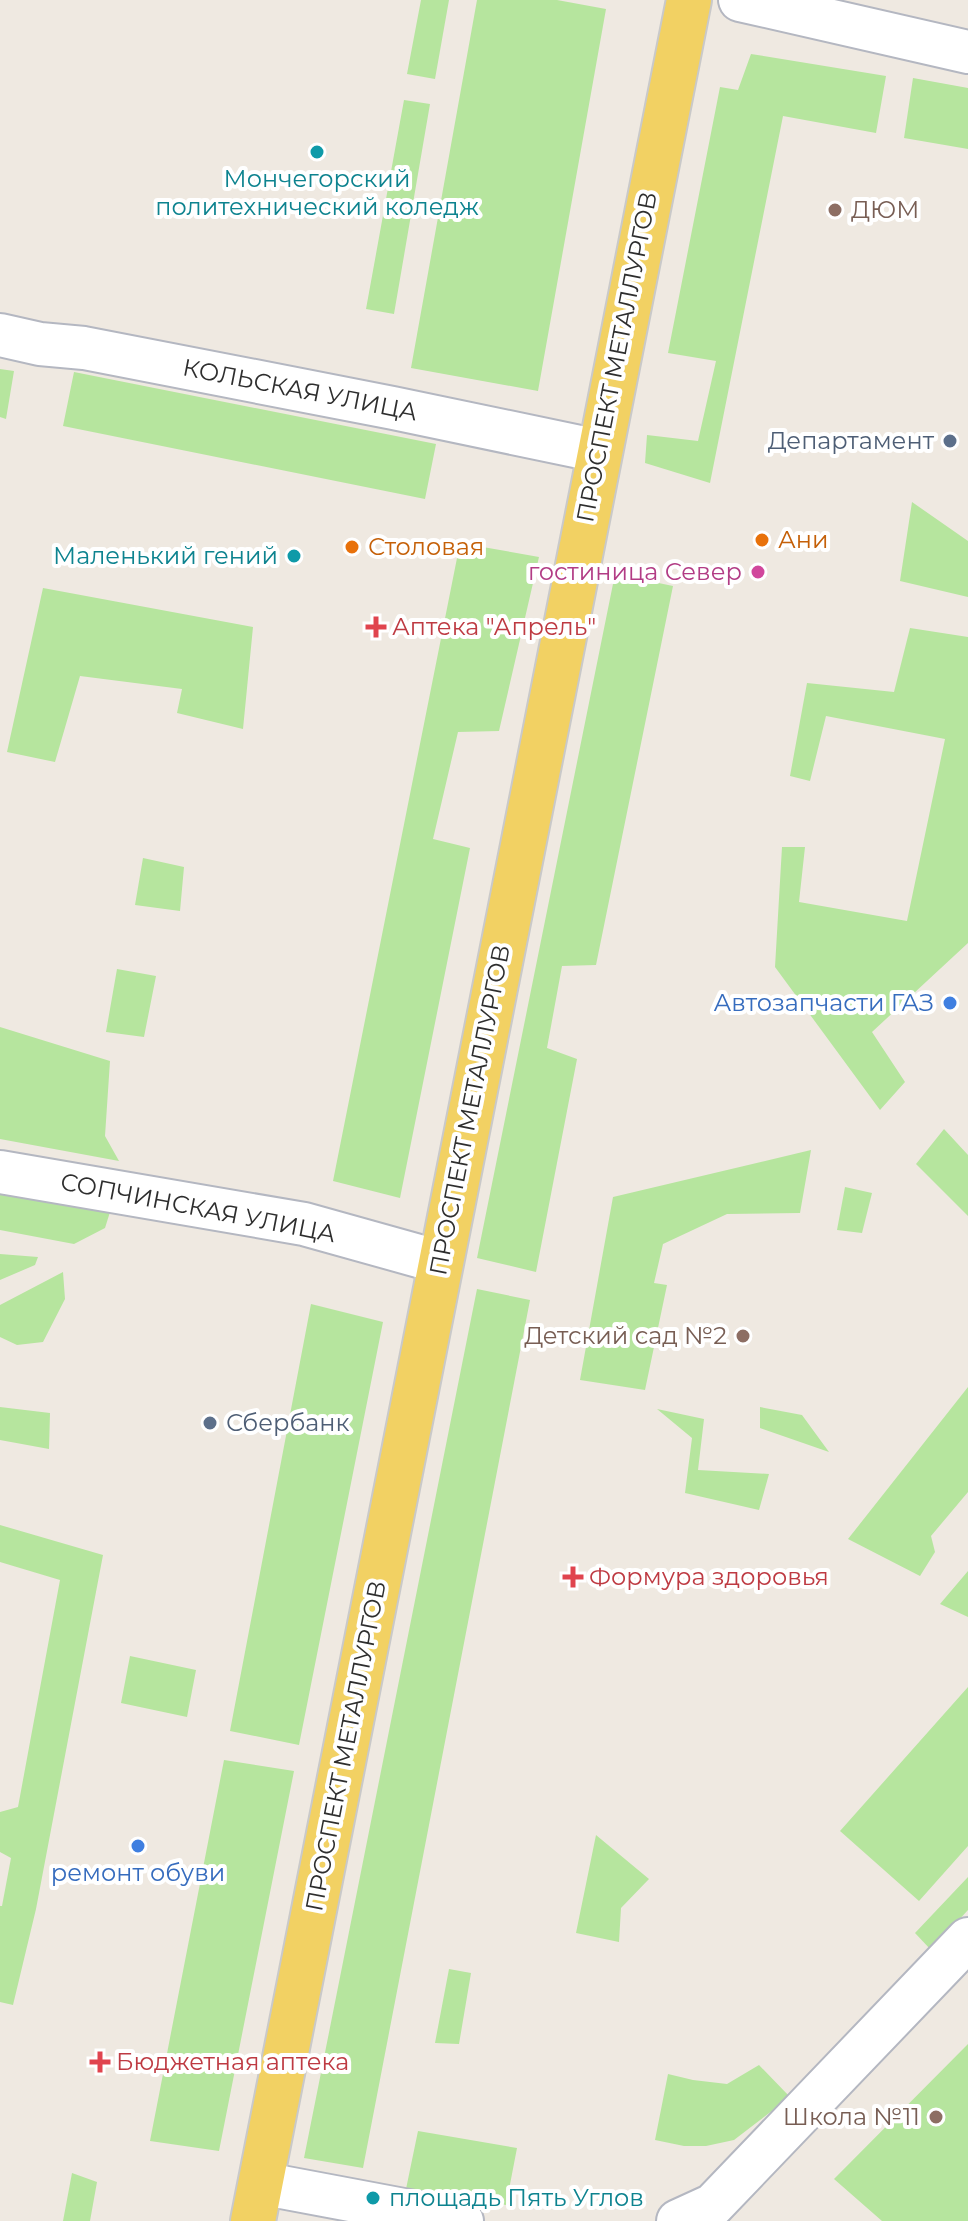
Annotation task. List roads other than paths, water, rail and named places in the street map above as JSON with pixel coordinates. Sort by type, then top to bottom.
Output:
[{"type":"main road","name":"ПРОСПЕКТ МЕТАЛЛУРГОВ","points":[[256,2202],[689,0]]},
{"type":"street","points":[[679,46],[697,20],[714,5],[733,0]]},
{"type":"street","points":[[740,0],[968,52]]},
{"type":"street","name":"КОЛЬСКАЯ УЛИЦА","points":[[0,335],[40,344],[84,348],[599,451]]},
{"type":"street","name":"СОПЧИНСКАЯ УЛИЦА","points":[[0,1172],[304,1224],[440,1262]]},
{"type":"street","points":[[697,2216],[968,1939]]},
{"type":"street","points":[[256,2202],[462,2221]]},
{"type":"place","name":"Мончегорский политехнический коледж","points":[[317,152]]},
{"type":"place","name":"ДЮМ","points":[[835,210]]},
{"type":"place","name":"Департамент","points":[[950,441]]},
{"type":"place","name":"Ани","points":[[762,540]]},
{"type":"place","name":"Столовая","points":[[352,547]]},
{"type":"place","name":"Маленький гений","points":[[294,556]]},
{"type":"place","name":"гостиница Север","points":[[758,572]]},
{"type":"place","name":"Аптека \"Апрель\"","points":[[376,627]]},
{"type":"place","name":"Автозапчасти ГАЗ","points":[[950,1003]]},
{"type":"place","name":"Детский сад №2","points":[[743,1336]]},
{"type":"place","name":"Сбербанк","points":[[210,1423]]},
{"type":"place","name":"Формура здоровья","points":[[573,1577]]},
{"type":"place","name":"ремонт обуви","points":[[138,1846]]},
{"type":"place","name":"Бюджетная аптека","points":[[100,2062]]},
{"type":"place","name":"Школа №11","points":[[936,2117]]},
{"type":"place","name":"площадь Пять Углов","points":[[373,2198]]}]
